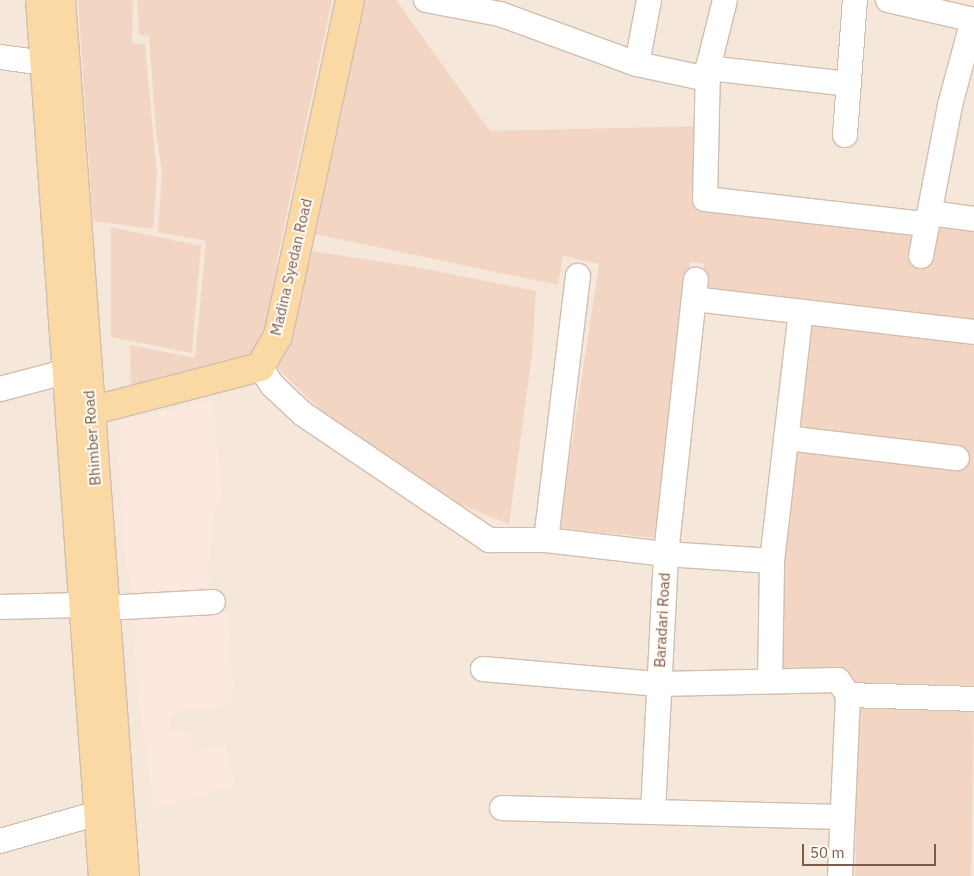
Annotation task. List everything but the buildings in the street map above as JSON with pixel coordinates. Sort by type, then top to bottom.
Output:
[{"type":"main road","name":"Bhimber Road","points":[[40,0],[68,372],[81,416]]},
{"type":"main road","name":"Bhimber Road","points":[[61,0],[81,416],[93,606],[98,813],[103,876]]},
{"type":"main road","name":"Madina Syedan Road","points":[[260,367],[278,336],[350,0]]},
{"type":"main road","points":[[81,416],[260,367]]},
{"type":"main road","name":"Bhimber Road","points":[[93,606],[126,876]]},
{"type":"street","points":[[426,0],[502,7],[637,64],[708,73],[849,84]]},
{"type":"street","points":[[637,64],[649,0]]},
{"type":"street","points":[[725,0],[708,73],[705,199],[928,218],[974,219]]},
{"type":"street","points":[[845,136],[855,0]]},
{"type":"street","points":[[888,0],[974,20],[950,105],[921,256]]},
{"type":"street","points":[[0,58],[45,64]]},
{"type":"street","points":[[546,540],[578,276]]},
{"type":"street","points":[[772,561],[666,554],[695,289],[801,312],[974,332]]},
{"type":"street","points":[[770,681],[772,561],[801,312]]},
{"type":"street","name":"Baradari Road","points":[[260,367],[272,385],[303,414],[489,540],[546,540],[666,554],[659,684],[838,680],[848,695]]},
{"type":"street","points":[[0,389],[68,372]]},
{"type":"street","points":[[786,438],[957,458]]},
{"type":"street","points":[[0,608],[213,602]]},
{"type":"street","points":[[483,669],[659,684],[653,812]]},
{"type":"street","points":[[840,876],[840,817],[848,695],[974,699]]},
{"type":"street","points":[[502,808],[840,817]]},
{"type":"street","points":[[0,841],[98,813]]},
{"type":"shaded area","points":[[0,0],[974,0],[974,876],[0,876]]},
{"type":"shaded area","points":[[214,400],[223,504],[214,510],[206,612],[228,613],[234,705],[173,713],[169,728],[191,735],[191,752],[226,745],[236,787],[154,808],[137,689],[133,596],[122,535],[118,421]]}]
